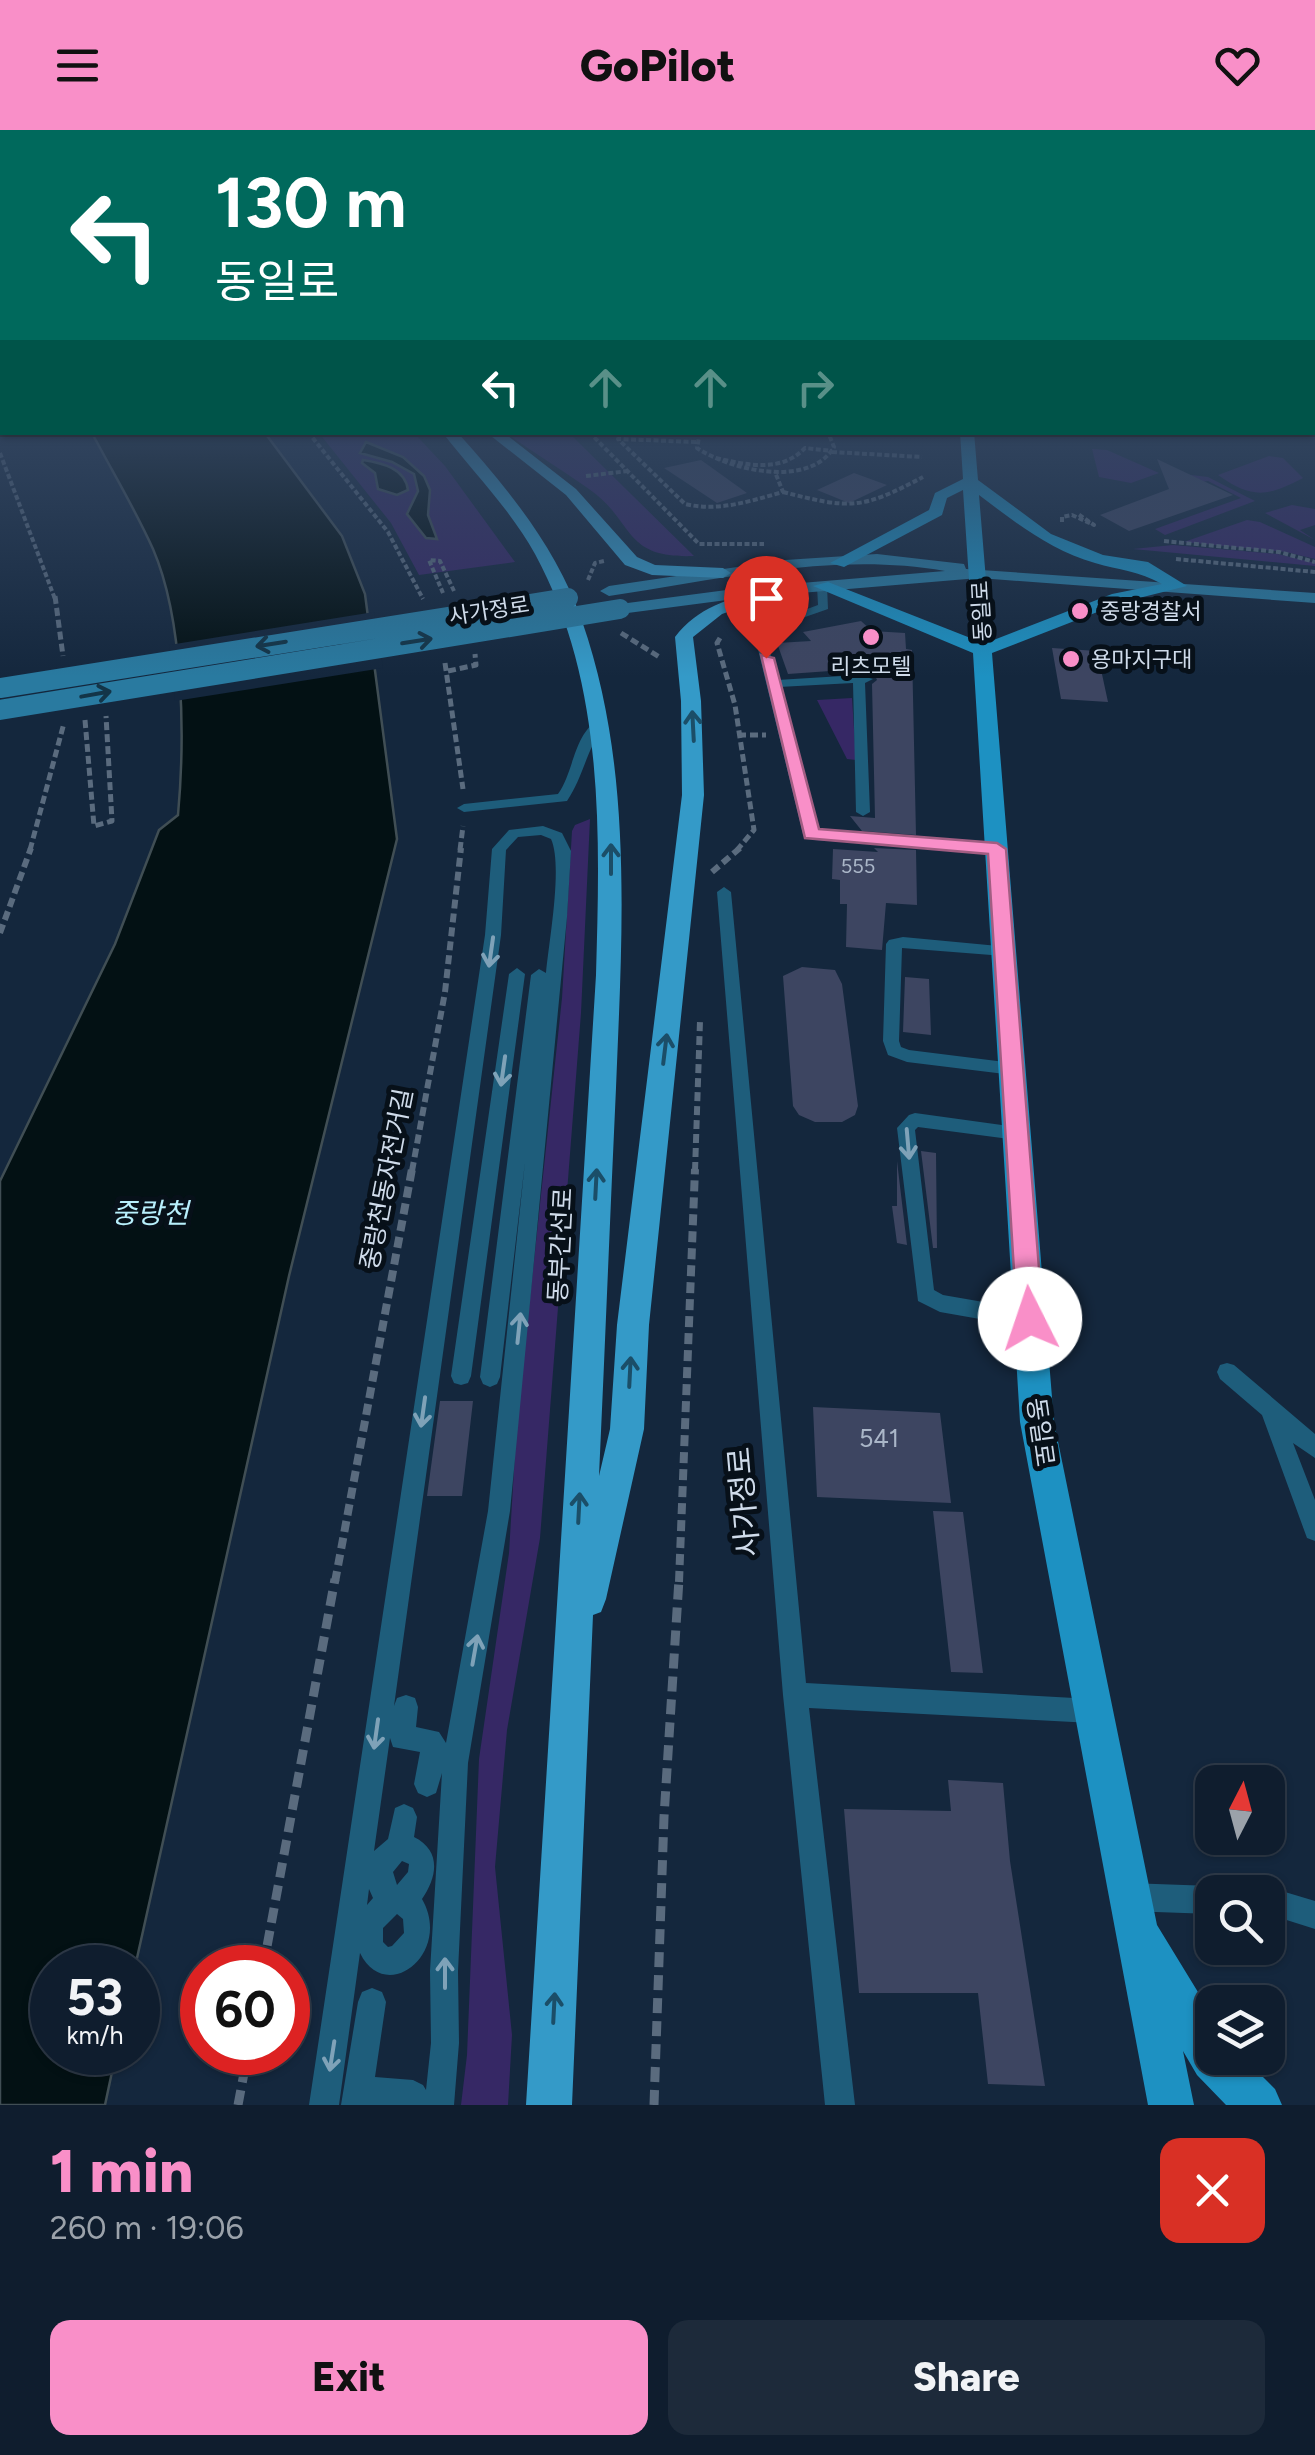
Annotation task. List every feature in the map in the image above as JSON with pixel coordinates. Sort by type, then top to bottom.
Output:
[{"type":"highway","name":"동부간선로","points":[[504,493],[556,576],[582,641],[601,722],[610,814],[608,956],[549,2105]]},
{"type":"highway","points":[[572,493],[631,560],[652,570],[723,573]]},
{"type":"highway","points":[[571,1673],[627,1429],[635,1306],[693,795],[692,717],[684,637],[700,618],[713,611],[784,589]]},
{"type":"main road","points":[[838,563],[936,512],[940,496],[946,493]]},
{"type":"main road","name":"동일로","points":[[971,493],[1037,1422],[1171,2105]]},
{"type":"main road","points":[[987,493],[1046,537],[1100,559],[1142,566],[1178,586]]},
{"type":"main road","name":"사가정로","points":[[0,688],[723,573],[921,558],[979,573]]},
{"type":"main road","name":"사가정로","points":[[0,710],[620,609],[784,589],[979,573],[1315,598]]},
{"type":"main road","points":[[822,586],[983,650],[1118,598],[1178,586]]},
{"type":"main road","points":[[1130,1908],[1212,2059],[1259,2105]]},
{"type":"lane","points":[[822,586],[824,608],[760,629],[812,834],[997,849]]},
{"type":"lane","points":[[773,684],[864,679],[863,812]]},
{"type":"lane","points":[[464,808],[562,798],[580,767],[583,741],[601,722]]},
{"type":"lane","points":[[324,2105],[493,935],[499,849],[506,837],[525,830],[550,832],[557,836],[564,851],[513,1275],[499,1511],[455,1763],[444,1972],[445,2043],[426,2100],[357,2098],[372,2002]]},
{"type":"lane","name":"사가정로","points":[[724,892],[794,1695],[840,2105]]},
{"type":"lane","points":[[1004,950],[894,944],[891,1042],[894,1050],[907,1056],[1013,1069]]},
{"type":"lane","points":[[461,1376],[517,974]]},
{"type":"lane","points":[[539,974],[540,1036]]},
{"type":"lane","points":[[1017,1133],[915,1120],[906,1128],[925,1294],[940,1304],[1030,1319]]},
{"type":"lane","points":[[490,1377],[513,1275]]},
{"type":"lane","points":[[1227,1372],[1309,1442]]},
{"type":"lane","points":[[1270,1410],[1315,1530]]},
{"type":"lane","points":[[794,1695],[1092,1711]]},
{"type":"lane","points":[[406,1707],[402,1738],[430,1741],[434,1745],[427,1784]]},
{"type":"lane","points":[[396,1900],[416,1888],[423,1872],[420,1855],[400,1847],[404,1817]]},
{"type":"lane","points":[[1130,1908],[1195,1902]]},
{"type":"lane","points":[[1285,1905],[1315,1915]]},
{"type":"path","points":[[16,493],[55,591],[62,626],[63,672]]},
{"type":"path","points":[[357,493],[388,532],[423,600]]},
{"type":"path","points":[[650,493],[699,544],[771,543]]},
{"type":"path","points":[[674,493],[695,507],[725,507],[778,493]]},
{"type":"path","points":[[787,493],[827,506],[862,507],[890,493]]},
{"type":"path","points":[[1076,513],[1094,526],[1072,515],[1062,517],[1076,513]]},
{"type":"path","points":[[1062,517],[1064,530]]},
{"type":"path","points":[[1164,541],[1278,552],[1315,562]]},
{"type":"path","points":[[705,878],[752,837],[754,830],[734,705],[718,639],[760,629]]},
{"type":"path","name":"중랑천동자전거길","points":[[268,1945],[445,992],[464,808],[459,740],[442,652]]},
{"type":"path","points":[[0,933],[52,779],[64,707]]},
{"type":"path","points":[[86,720],[94,826],[101,827],[112,821],[105,708]]},
{"type":"path","points":[[654,2105],[663,1836],[671,1752],[686,1427],[700,1016]]},
{"type":"path","points":[[238,2105],[244,2075]]},
{"type":"shaded area","points":[[367,493],[465,493],[515,562],[419,575],[391,523]]},
{"type":"shaded area","points":[[594,493],[630,493],[694,556],[671,555],[641,545]]},
{"type":"shaded area","points":[[1232,493],[1255,501],[1165,535],[1155,529],[1241,498]]},
{"type":"shaded area","points":[[1292,505],[1315,509],[1315,525],[1300,530],[1315,540],[1265,513]]},
{"type":"shaded area","points":[[1247,520],[1315,547],[1315,559],[1286,552],[1184,542]]},
{"type":"shaded area","points":[[1173,545],[1278,554],[1315,566],[1133,549]]},
{"type":"shaded area","points":[[852,698],[856,760],[847,759],[817,700]]},
{"type":"shaded area","points":[[590,819],[581,1013],[540,1538],[507,1730],[495,1867],[512,2035],[508,2105],[461,2105],[467,2055],[479,1759],[509,1553],[517,1420],[562,998],[572,831],[575,825]]},
{"type":"water","name":"중랑천","points":[[124,493],[310,493],[342,536],[365,594],[397,839],[289,1276],[140,1945],[30,1945],[30,2075],[111,2075],[105,2105],[0,2105],[0,1181],[115,944],[159,830],[178,815],[180,680],[171,610],[153,549]]},
{"type":"water","points":[[417,493],[430,493],[428,515],[437,539],[426,538],[407,514]]},
{"type":"pier","points":[[374,612],[383,668],[175,701],[169,645]]},
{"type":"building","points":[[702,493],[746,493],[717,503]]},
{"type":"building","points":[[825,493],[870,493],[849,503]]},
{"type":"building","points":[[1158,493],[1233,495],[1129,531],[1100,515]]},
{"type":"building","points":[[861,621],[872,631],[905,633],[906,649],[912,650],[916,835],[862,831],[850,816],[875,818],[872,684],[877,680],[872,668],[788,674],[777,643],[811,641],[803,632]]},
{"type":"building","points":[[1052,648],[1097,651],[1108,702],[1061,699]]},
{"type":"building","points":[[874,848],[916,850],[917,905],[886,903],[882,950],[846,947],[847,904],[840,904],[840,880],[832,879],[833,849],[878,852]]},
{"type":"building","points":[[802,967],[835,970],[842,984],[858,1106],[855,1115],[842,1122],[815,1122],[799,1115],[793,1106],[783,976]]},
{"type":"building","points":[[905,977],[929,979],[931,1035],[903,1032]]},
{"type":"building","points":[[921,1151],[936,1153],[937,1248],[933,1248]]},
{"type":"building","points":[[897,1161],[907,1245],[897,1243],[892,1206],[897,1206]]},
{"type":"building","points":[[440,1401],[473,1401],[462,1496],[427,1496]]},
{"type":"building","points":[[813,1407],[940,1413],[951,1503],[817,1497]]},
{"type":"building","points":[[933,1511],[963,1512],[983,1673],[951,1672]]},
{"type":"building","points":[[948,1780],[1003,1783],[1010,1861],[1045,2086],[988,2084],[978,1993],[859,1993],[844,1809],[951,1811]]},
{"type":"place","name":"중랑경찰서","points":[[1080,611]]},
{"type":"place","name":"리츠모텔","points":[[871,637]]},
{"type":"place","name":"용마지구대","points":[[1071,659]]},
{"type":"route","points":[[766,658],[812,834],[997,849],[1030,1319]]}]
